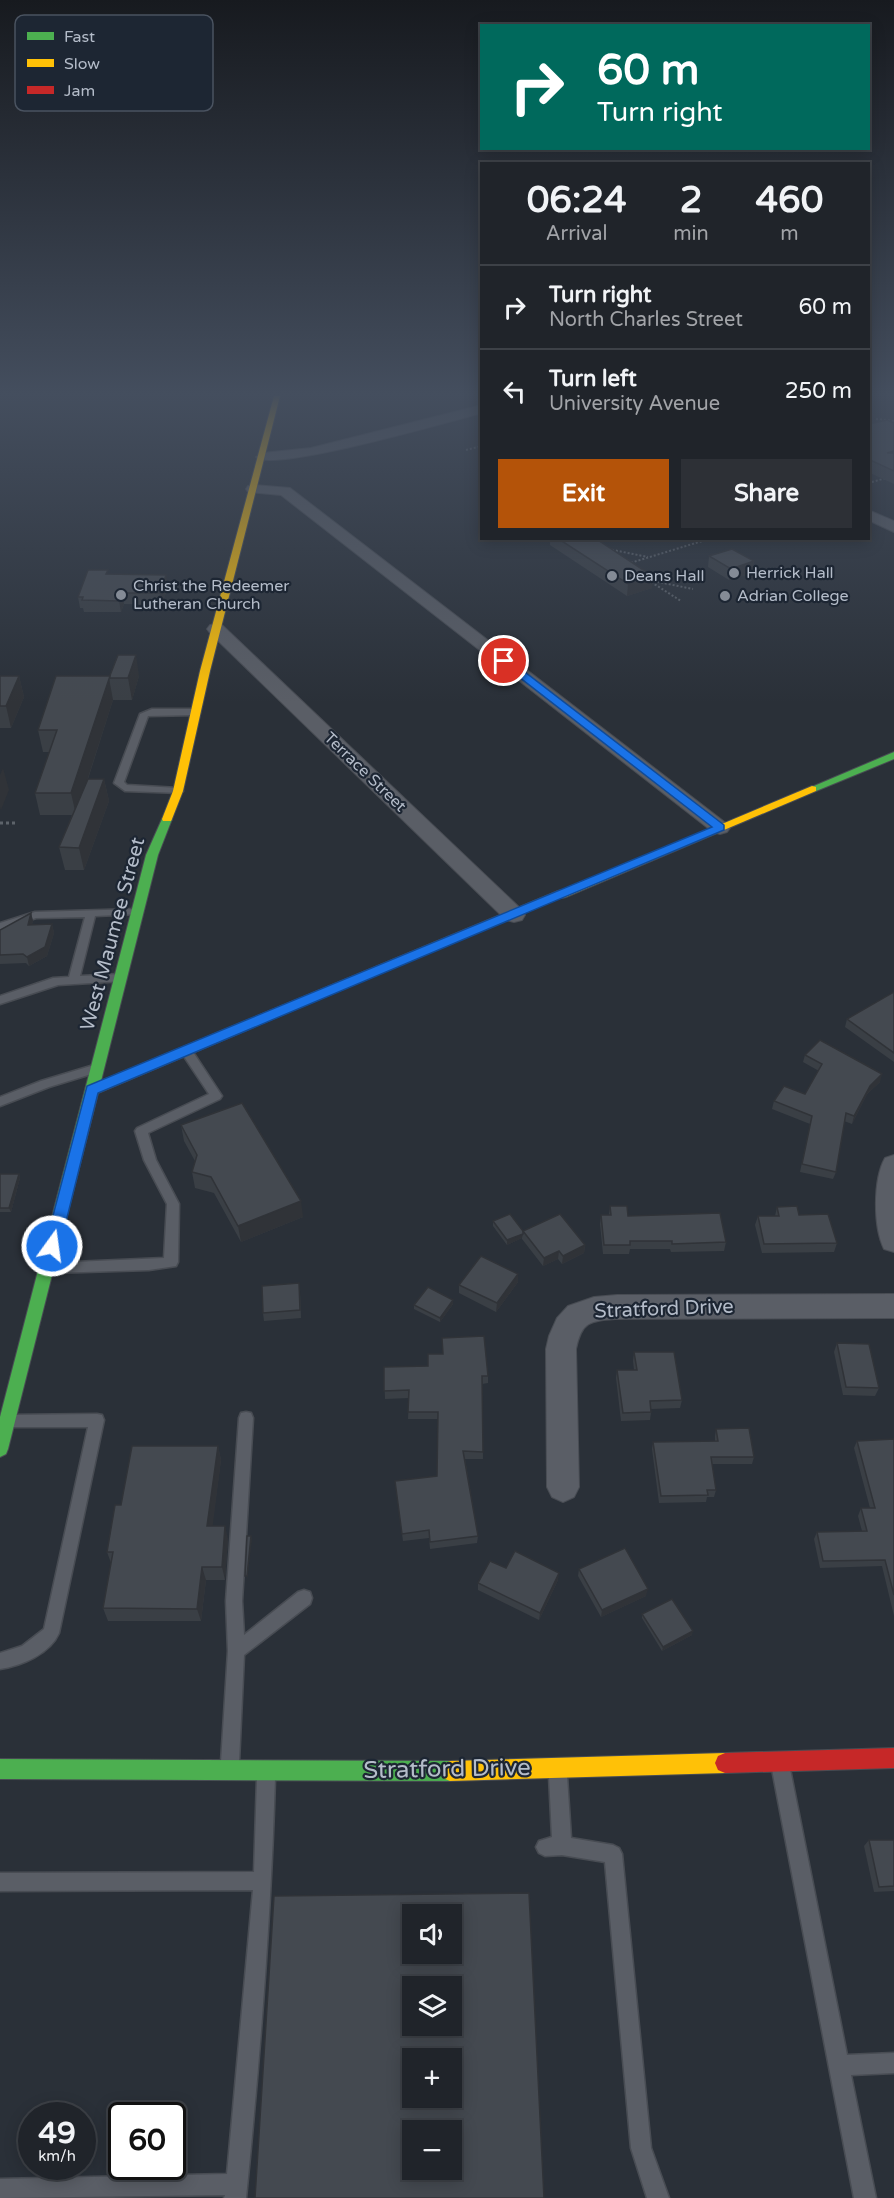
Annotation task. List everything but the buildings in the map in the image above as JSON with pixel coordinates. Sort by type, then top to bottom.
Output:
[{"type":"main road","name":"West Maumee Street","points":[[0,1449],[152,855],[178,791],[216,629],[250,499]]},
{"type":"main road","points":[[92,1090],[894,755]]},
{"type":"main road","name":"Stratford Drive","points":[[0,1769],[452,1771],[894,1758]]},
{"type":"street","points":[[295,499],[720,828]]},
{"type":"street","points":[[870,515],[894,527]]},
{"type":"street","name":"Terrace Street","points":[[216,629],[514,915]]},
{"type":"street","points":[[894,1165],[889,1201],[894,1241]]},
{"type":"street","name":"Stratford Drive","points":[[563,1487],[561,1349],[564,1330],[575,1315],[591,1309],[617,1306],[894,1306]]},
{"type":"lane","points":[[178,791],[125,788],[119,783],[144,714],[196,712]]},
{"type":"lane","points":[[0,927],[35,915],[137,912]]},
{"type":"lane","points":[[74,980],[91,913]]},
{"type":"lane","points":[[0,1000],[35,986],[57,981],[120,978]]},
{"type":"lane","points":[[47,1268],[149,1266],[171,1262],[173,1204],[150,1160],[141,1131],[216,1096],[187,1052]]},
{"type":"lane","points":[[0,1102],[45,1084],[98,1067]]},
{"type":"lane","points":[[230,1770],[236,1651],[234,1601],[246,1418]]},
{"type":"lane","points":[[0,1661],[11,1660],[32,1651],[51,1633],[97,1420],[7,1421]]},
{"type":"lane","points":[[236,1651],[304,1598]]},
{"type":"lane","points":[[779,1760],[865,2198]]},
{"type":"lane","points":[[557,1767],[554,1846],[613,1854],[641,2148],[658,2198]]},
{"type":"lane","points":[[0,2190],[235,2191],[245,2104],[263,1881],[266,1770]]},
{"type":"lane","points":[[0,1882],[263,1881]]},
{"type":"lane","points":[[838,2065],[894,2063]]},
{"type":"path","points":[[633,570],[624,564],[705,540]]},
{"type":"path","points":[[608,549],[649,557]]},
{"type":"path","points":[[641,575],[681,601]]},
{"type":"path","points":[[649,581],[693,589]]},
{"type":"path","points":[[0,823],[18,824]]},
{"type":"traffic: fast","points":[[812,789],[894,755]]},
{"type":"traffic: fast","points":[[0,1449],[152,855],[167,819]]},
{"type":"traffic: fast","points":[[92,1090],[562,894]]},
{"type":"traffic: fast","points":[[0,1769],[450,1771]]},
{"type":"traffic: slow","points":[[167,819],[178,791],[205,671],[250,499]]},
{"type":"traffic: slow","points":[[562,894],[812,789]]},
{"type":"traffic: slow","points":[[450,1771],[725,1763]]},
{"type":"traffic: jam","points":[[725,1763],[894,1758]]},
{"type":"place","name":"Herrick Hall","points":[[734,573]]},
{"type":"place","name":"Deans Hall","points":[[612,576]]},
{"type":"place","name":"Christ the Redeemer Lutheran Church","points":[[121,595]]},
{"type":"place","name":"Adrian College","points":[[725,596]]},
{"type":"route","points":[[52,1246],[92,1090],[720,828],[504,661]]}]
